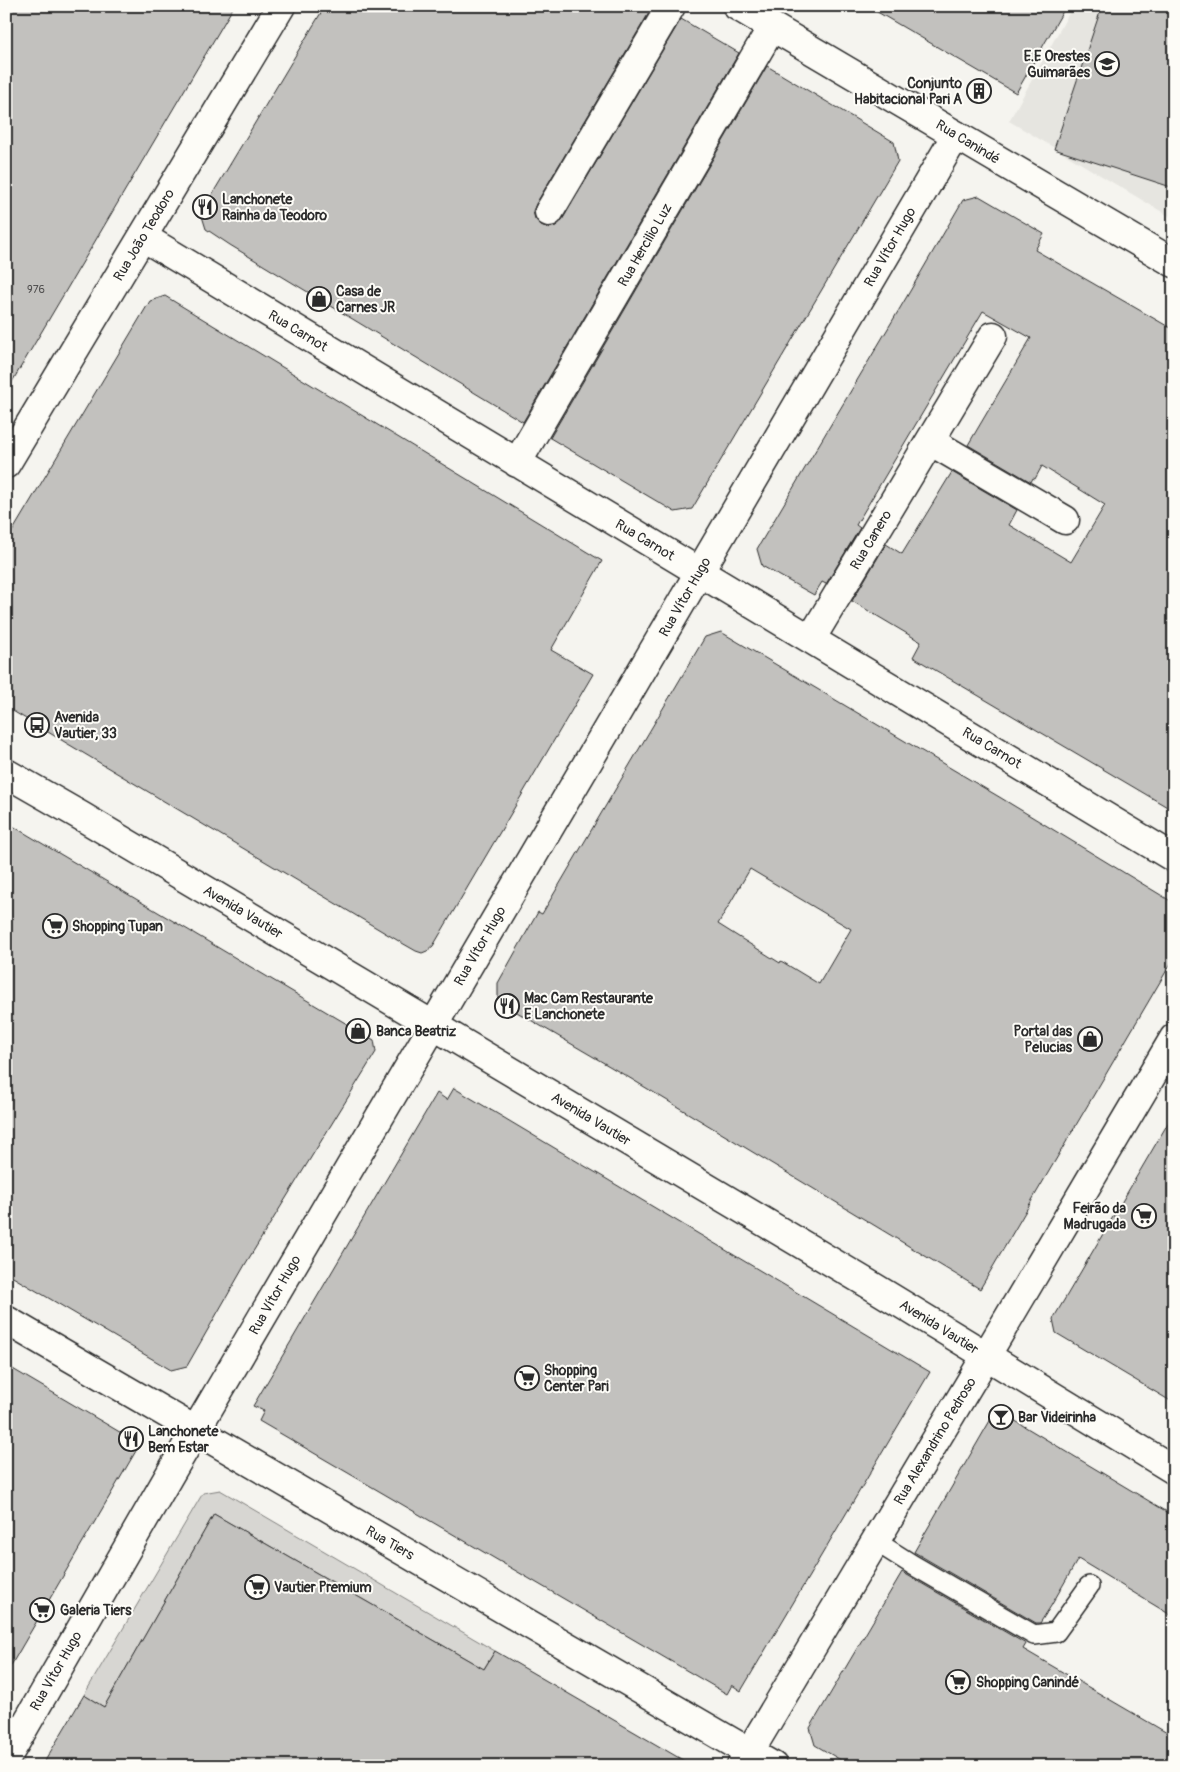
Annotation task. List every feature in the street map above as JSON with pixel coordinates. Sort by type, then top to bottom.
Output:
[{"type":"street","name":"Rua João Teodoro","points":[[6,464],[281,6]]},
{"type":"street","points":[[549,212],[671,6]]},
{"type":"street","name":"Rua Canindé","points":[[737,6],[1174,263]]},
{"type":"street","name":"Rua Hercilio Luz","points":[[518,464],[772,26]]},
{"type":"street","name":"Rua Vítor Hugo","points":[[6,1759],[196,1430],[956,135]]},
{"type":"street","name":"Rua Carnot","points":[[143,236],[518,464],[1174,858]]},
{"type":"street","name":"Rua Canero","points":[[811,639],[993,336]]},
{"type":"street","points":[[930,441],[1065,520]]},
{"type":"street","name":"Avenida Vautier","points":[[6,773],[872,1286],[1174,1470]]},
{"type":"street","name":"Rua Alexandrino Pedroso","points":[[745,1759],[1174,1038]]},
{"type":"street","name":"Rua Tiers","points":[[6,1320],[196,1430],[745,1759],[773,1766]]},
{"type":"lane","points":[[875,1541],[1034,1635],[1056,1632],[1089,1586]]},
{"type":"shaded area","name":"E.E Orestes Guimarães","points":[[1073,6],[1174,6],[1174,219],[1009,121]]},
{"type":"shaded area","points":[[220,1490],[495,1651],[483,1670],[214,1514],[104,1707],[84,1695],[203,1493]]},
{"type":"building","points":[[6,6],[234,6],[6,392]]},
{"type":"building","points":[[325,6],[653,6],[536,204],[533,211],[535,219],[541,225],[548,228],[556,226],[562,220],[681,19],[739,53],[523,422],[206,229],[201,213]]},
{"type":"building","points":[[867,6],[1066,6],[1016,93]]},
{"type":"building","name":"E.E Orestes Guimarães","points":[[1102,6],[1158,6],[1174,12],[1174,188],[1054,149]]},
{"type":"building","points":[[767,66],[894,142],[898,161],[692,509],[675,512],[550,438]]},
{"type":"building","points":[[979,196],[1044,234],[1035,250],[1174,330],[1174,811],[913,657],[921,642],[852,601],[886,544],[902,554],[952,472],[1017,510],[1009,525],[1071,562],[1105,505],[1042,466],[1035,479],[1033,478],[1031,482],[968,445],[1031,338],[983,311],[856,525],[860,528],[826,584],[822,582],[814,595],[762,566],[757,549],[963,200]]},
{"type":"building","points":[[165,296],[602,561],[551,650],[593,674],[433,946],[422,953],[402,943],[6,707],[6,542],[150,301]]},
{"type":"building","points":[[721,632],[1174,903],[1174,958],[980,1289],[498,1001],[498,983],[538,912],[542,914],[705,637]],"holes":[[[750,869],[851,929],[819,984],[781,961],[780,963],[718,924]]]},
{"type":"building","points":[[6,822],[374,1040],[376,1052],[246,1263],[187,1366],[171,1370],[6,1273]]},
{"type":"building","name":"Shopping Center Pari","points":[[454,1088],[930,1372],[741,1691],[732,1685],[727,1694],[259,1421],[264,1411],[253,1406],[437,1093],[447,1100]]},
{"type":"building","name":"Feirão da Madrugada","points":[[1174,1113],[1174,1403],[1056,1333],[1053,1319]]},
{"type":"building","points":[[6,1365],[140,1444],[6,1674]]},
{"type":"building","points":[[1007,1416],[1174,1516],[1174,1617],[1078,1559],[1040,1623],[1036,1623],[914,1552],[991,1419]]},
{"type":"building","name":"Vautier Premium","points":[[214,1514],[484,1669],[495,1651],[693,1766],[42,1766],[84,1695],[104,1707]]},
{"type":"building","name":"Shopping Canindé","points":[[902,1572],[1026,1644],[1023,1649],[1174,1737],[1174,1766],[851,1766],[815,1745],[810,1728]]},
{"type":"place","name":"E.E Orestes Guimarães","points":[[1107,64]]},
{"type":"place","name":"Conjunto Habitacional Pari A","points":[[979,91]]},
{"type":"place","name":"Lanchonete Rainha da Teodoro","points":[[205,207]]},
{"type":"place","name":"Casa de Carnes JR","points":[[319,299]]},
{"type":"place","name":"Avenida Vautier, 33","points":[[37,725]]},
{"type":"place","name":"Shopping Tupan","points":[[55,926]]},
{"type":"place","name":"Mac Cam Restaurante E Lanchonete","points":[[507,1006]]},
{"type":"place","name":"Banca Beatriz","points":[[358,1031]]},
{"type":"place","name":"Portal das Pelucias","points":[[1090,1039]]},
{"type":"place","name":"Feirão da Madrugada","points":[[1144,1216]]},
{"type":"place","name":"Shopping Center Pari","points":[[527,1378]]},
{"type":"place","name":"Bar Videirinha","points":[[1001,1417]]},
{"type":"place","name":"Lanchonete Bem Estar","points":[[131,1439]]},
{"type":"place","name":"Vautier Premium","points":[[257,1587]]},
{"type":"place","name":"Galeria Tiers","points":[[42,1610]]},
{"type":"place","name":"Shopping Canindé","points":[[958,1682]]}]
